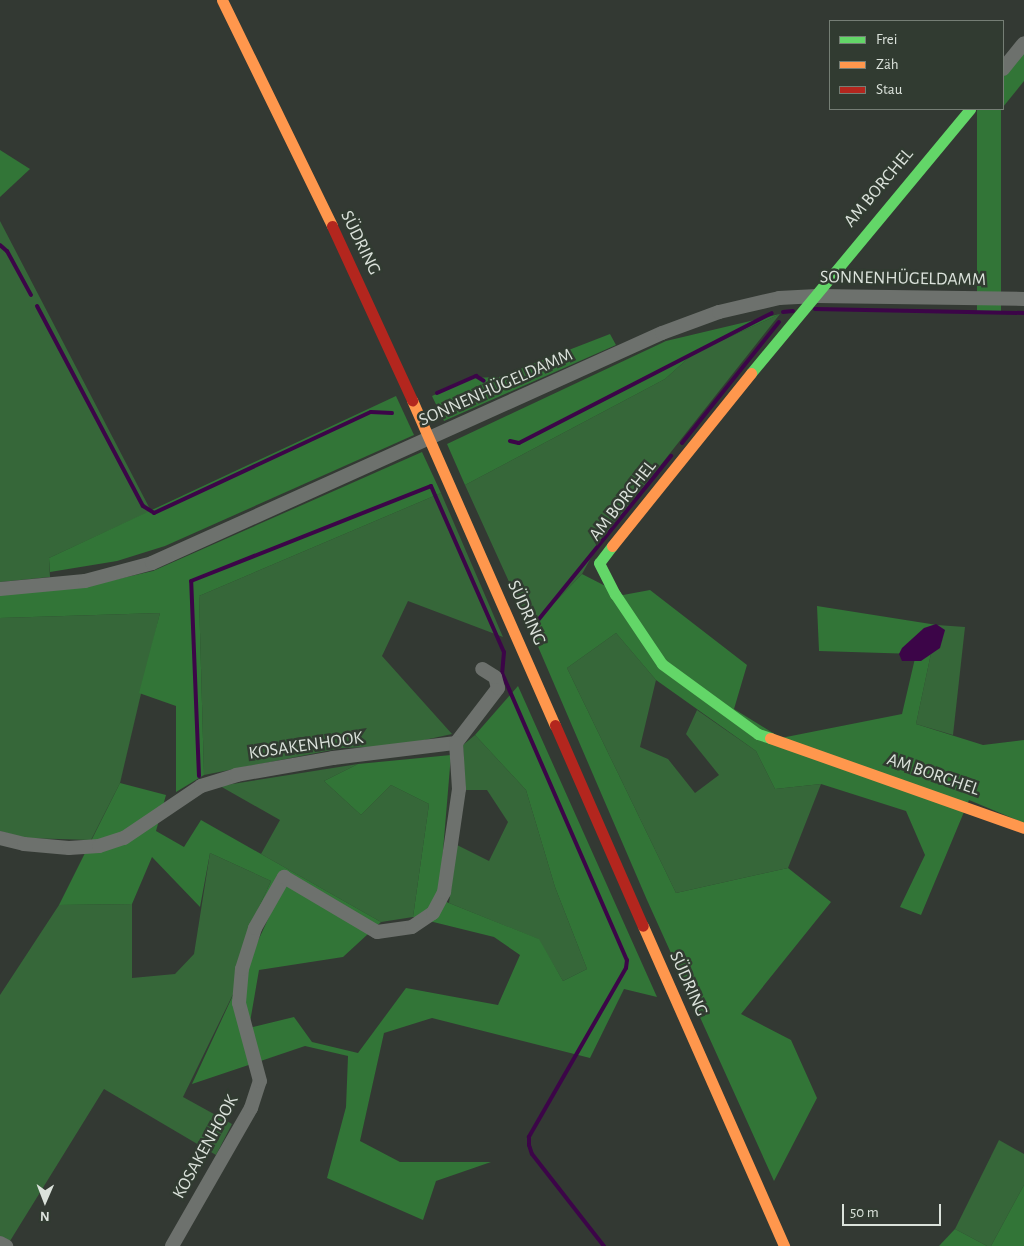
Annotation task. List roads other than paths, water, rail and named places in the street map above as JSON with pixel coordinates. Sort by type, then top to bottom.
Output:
[{"type":"main road","name":"SÜDRING","points":[[222,0],[373,311],[784,1246]]},
{"type":"main road","name":"AM BORCHEL","points":[[969,110],[847,255],[817,296],[790,324],[599,563],[615,594],[662,664],[758,734],[1024,828]]},
{"type":"street","points":[[1004,68],[1024,43]]},
{"type":"street","name":"SONNENHÜGELDAMM","points":[[0,589],[85,581],[152,563],[662,333],[719,312],[779,298],[817,296],[1024,299]]},
{"type":"street","points":[[456,743],[498,688],[495,677],[482,669]]},
{"type":"street","name":"KOSAKENHOOK","points":[[0,838],[24,844],[69,848],[99,846],[124,838],[201,786],[236,775],[456,743],[459,789],[444,892],[433,913],[412,927],[377,932],[284,877],[255,928],[242,970],[239,1003],[260,1080],[251,1108],[172,1246]]},
{"type":"street","points":[[0,1243],[6,1246]]},
{"type":"waterway","points":[[0,245],[7,251],[31,295]]},
{"type":"waterway","points":[[37,306],[143,506],[154,513],[371,412],[392,413]]},
{"type":"waterway","points":[[815,309],[1024,313]]},
{"type":"waterway","points":[[783,312],[793,311]]},
{"type":"waterway","points":[[510,441],[519,443],[772,313]]},
{"type":"waterway","points":[[682,443],[779,322]]},
{"type":"waterway","points":[[437,393],[476,376],[484,381]]},
{"type":"waterway","points":[[539,619],[671,456]]},
{"type":"waterway","points":[[199,776],[191,581],[431,486],[504,652],[502,673],[627,960],[626,968],[529,1137],[532,1154],[604,1246]]}]
